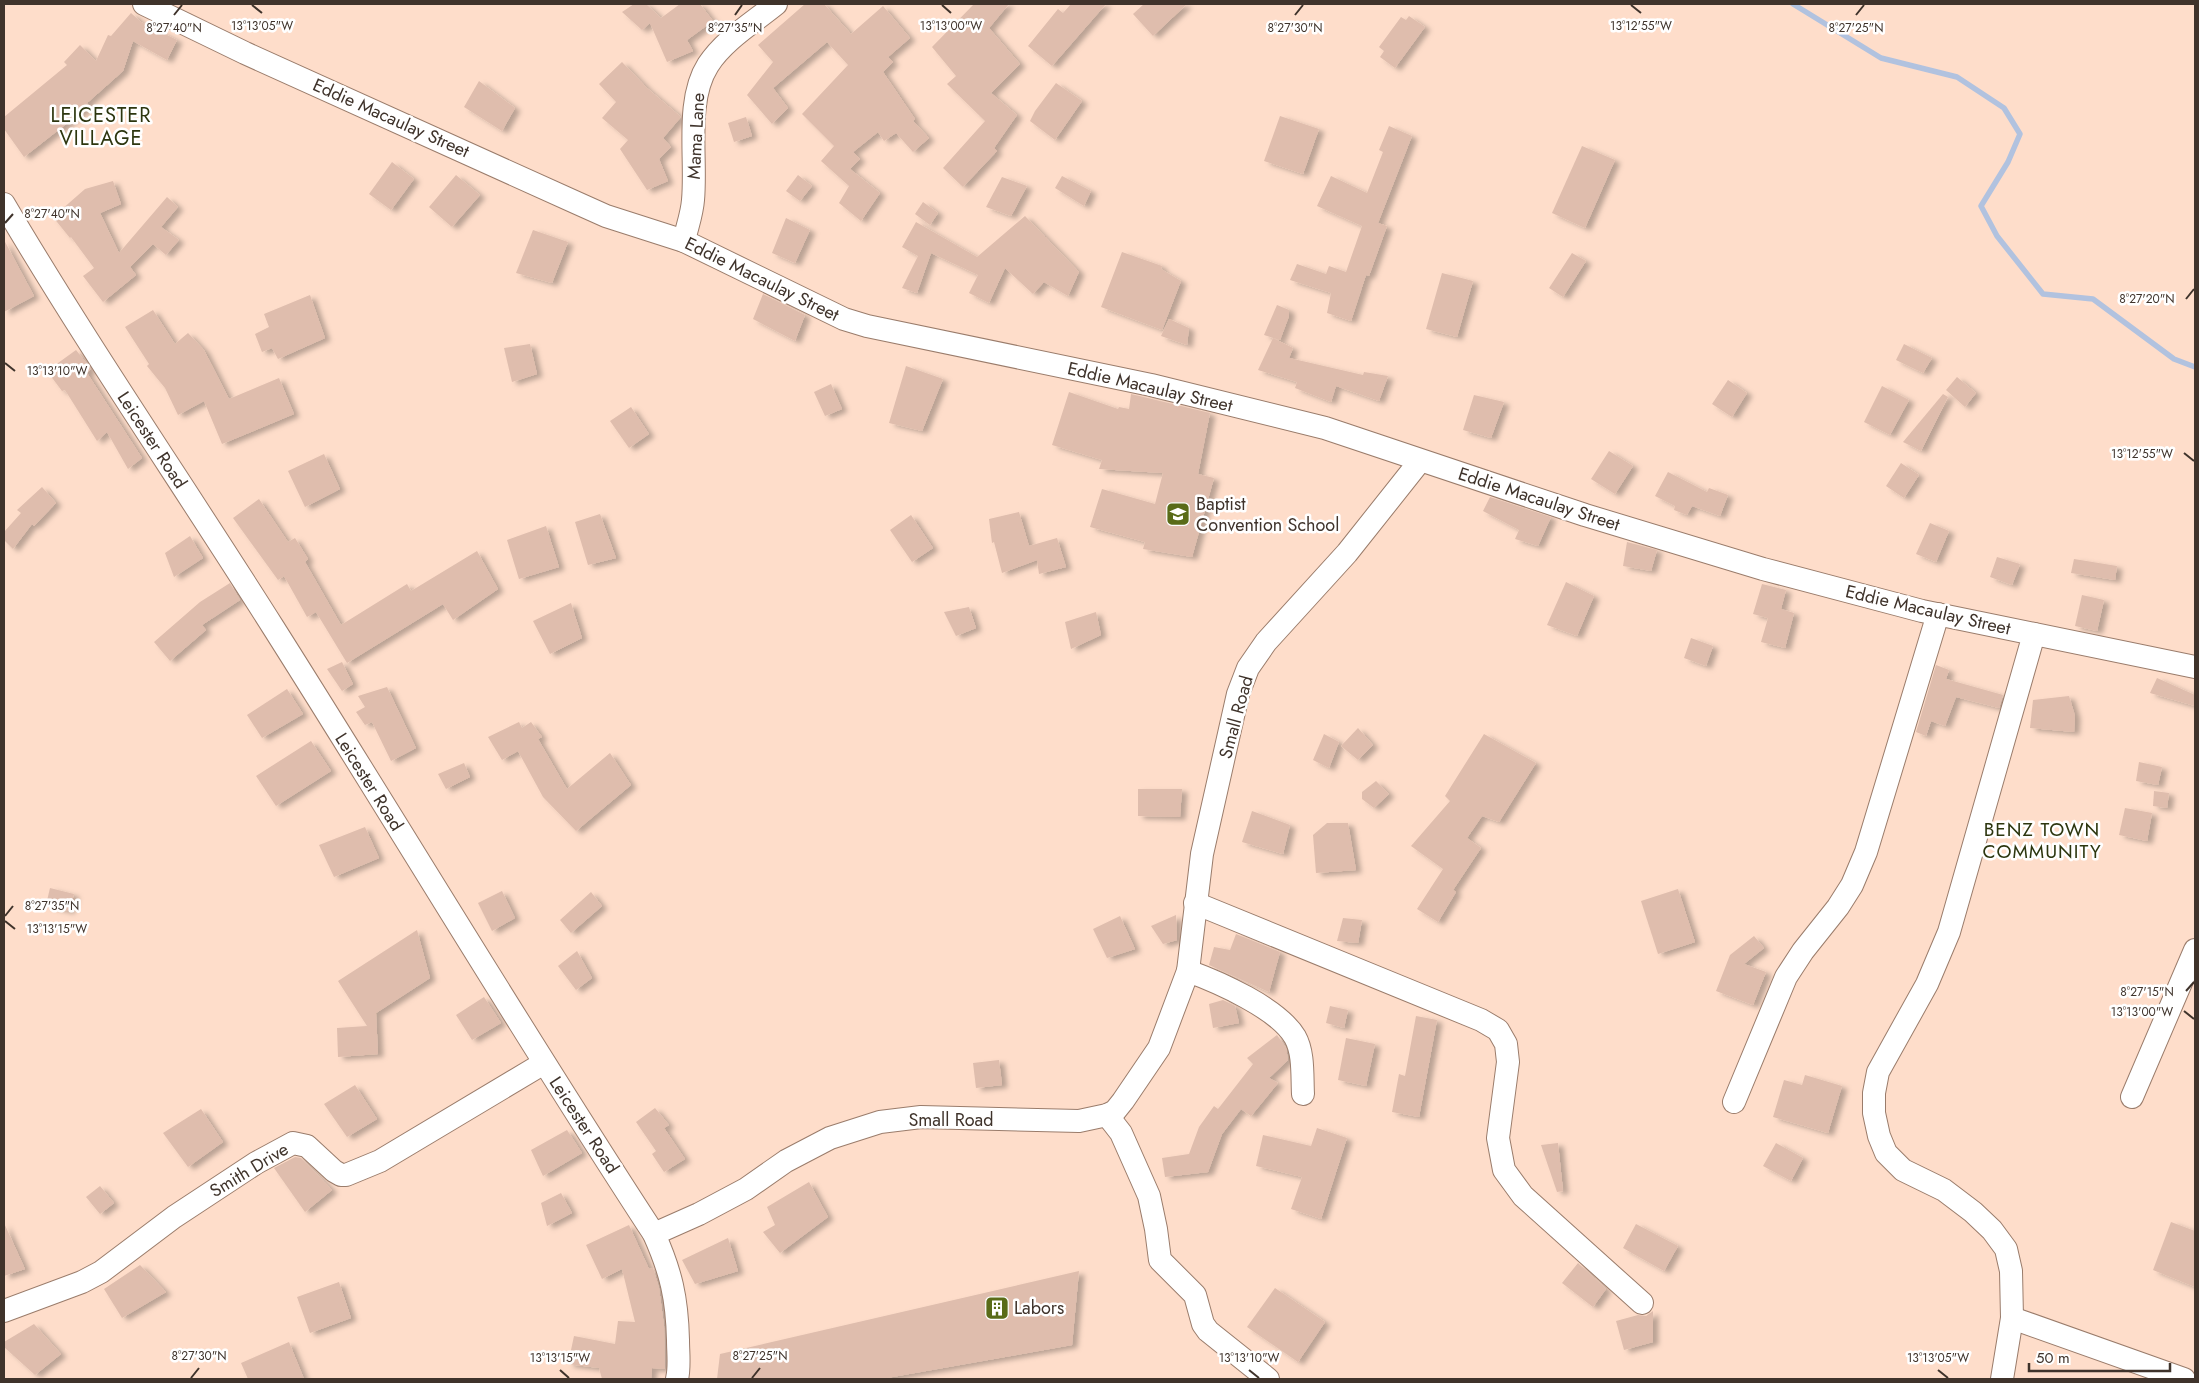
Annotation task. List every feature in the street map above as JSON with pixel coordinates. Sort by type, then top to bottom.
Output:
[{"type":"street","name":"Eddie Macaulay Street","points":[[144,4],[244,53],[606,216],[684,241],[844,319],[867,326],[1151,385],[1325,428],[1584,515],[1763,569],[1938,614],[2195,667]]},
{"type":"street","name":"Mama Lane","points":[[684,241],[693,200],[696,101],[700,82],[709,64],[726,46],[776,4]]},
{"type":"street","name":"Leicester Road","points":[[4,204],[114,382],[279,636],[544,1062],[654,1234],[666,1261],[674,1288],[678,1322],[677,1379]]},
{"type":"street","name":"Small Road","points":[[654,1234],[699,1214],[746,1189],[786,1161],[830,1138],[880,1122],[922,1117],[1079,1121],[1107,1115],[1115,1110],[1159,1048],[1188,971],[1202,854],[1238,694],[1248,668],[1266,642],[1347,553],[1420,461]]},
{"type":"street","points":[[1734,1102],[1786,977],[1803,950],[1838,907],[1852,884],[1866,852],[1938,614]]},
{"type":"street","points":[[2002,1379],[2012,1318],[2011,1271],[2006,1249],[1992,1230],[1973,1212],[1944,1190],[1903,1170],[1886,1153],[1879,1136],[1874,1113],[1874,1093],[1878,1072],[1927,984],[1949,932],[2034,634]]},
{"type":"street","points":[[1195,903],[1481,1020],[1498,1030],[1506,1044],[1508,1062],[1498,1138],[1504,1170],[1523,1196],[1642,1303]]},
{"type":"street","points":[[2132,1097],[2195,950]]},
{"type":"street","points":[[1188,971],[1239,993],[1281,1022],[1295,1037],[1300,1054],[1303,1094]]},
{"type":"street","name":"Smith Drive","points":[[4,1311],[82,1282],[101,1272],[174,1217],[256,1163],[292,1143],[307,1146],[334,1171],[340,1175],[346,1175],[380,1161],[544,1062]]},
{"type":"street","points":[[1107,1115],[1122,1132],[1149,1196],[1160,1260],[1196,1295],[1202,1324],[1208,1331],[1268,1379]]},
{"type":"street","points":[[2012,1318],[2184,1379]]},
{"type":"building","points":[[634,4],[646,4],[661,18],[680,4],[700,4],[713,21],[687,40],[693,51],[667,62],[650,23],[642,30],[622,12]]},
{"type":"building","points":[[805,4],[824,4],[851,34],[883,6],[910,38],[888,57],[893,62],[883,72],[915,119],[913,121],[929,138],[913,152],[896,133],[884,141],[878,132],[853,152],[860,159],[850,169],[880,193],[861,221],[839,203],[849,186],[821,161],[834,146],[802,114],[848,65],[827,42],[773,88],[788,108],[772,124],[747,95],[773,62],[758,45]]},
{"type":"building","points":[[974,4],[1009,4],[989,28],[1020,64],[991,93],[1017,115],[994,148],[997,151],[963,187],[943,168],[985,121],[947,84],[956,76],[932,47]]},
{"type":"building","points":[[1071,4],[1106,4],[1052,66],[1028,46],[1058,9],[1063,13]]},
{"type":"building","points":[[1144,4],[1187,4],[1153,36],[1133,14]]},
{"type":"building","points":[[131,13],[141,22],[177,40],[167,60],[133,41],[123,71],[87,103],[89,106],[24,157],[4,129],[4,117],[67,65],[64,62],[80,45],[96,61],[108,35],[111,36]]},
{"type":"building","points":[[1409,16],[1425,27],[1395,68],[1380,57],[1384,51],[1379,47],[1401,17],[1406,20]]},
{"type":"building","points":[[622,62],[647,88],[681,117],[663,138],[671,147],[659,159],[668,181],[647,190],[620,149],[628,140],[602,118],[616,102],[599,84]]},
{"type":"building","points":[[479,81],[515,108],[502,131],[464,107]]},
{"type":"building","points":[[1056,83],[1082,101],[1055,140],[1030,121],[1035,111]]},
{"type":"building","points":[[1280,116],[1319,129],[1303,174],[1264,161]]},
{"type":"building","points":[[746,117],[752,136],[734,142],[728,123]]},
{"type":"building","points":[[1389,126],[1412,136],[1378,223],[1387,226],[1369,276],[1366,275],[1351,321],[1327,313],[1331,293],[1290,280],[1297,264],[1326,274],[1329,266],[1346,272],[1362,226],[1317,206],[1331,176],[1367,193],[1383,152],[1379,150]]},
{"type":"building","points":[[1582,146],[1615,160],[1585,228],[1552,213]]},
{"type":"building","points":[[392,162],[414,179],[391,210],[369,194]]},
{"type":"building","points":[[456,175],[480,195],[452,227],[429,207]]},
{"type":"building","points":[[798,175],[812,186],[800,201],[786,191]]},
{"type":"building","points":[[1062,176],[1091,191],[1084,206],[1055,188]]},
{"type":"building","points":[[1002,177],[1027,186],[1011,216],[986,207]]},
{"type":"building","points":[[113,181],[121,204],[100,213],[119,253],[167,197],[178,207],[161,227],[179,240],[166,255],[153,244],[130,267],[136,275],[103,302],[83,276],[94,268],[53,217],[85,189]]},
{"type":"building","points":[[923,202],[938,213],[930,225],[915,214]]},
{"type":"building","points":[[1025,216],[1079,272],[1068,296],[1044,282],[1033,294],[1005,268],[989,303],[969,293],[978,275],[931,253],[917,293],[902,288],[918,256],[902,247],[916,222],[977,257]]},
{"type":"building","points":[[786,218],[810,230],[795,263],[772,253]]},
{"type":"building","points":[[533,230],[568,242],[552,283],[516,273]]},
{"type":"building","points":[[4,240],[34,296],[4,312]]},
{"type":"building","points":[[1122,252],[1162,266],[1161,269],[1181,281],[1162,330],[1101,307]]},
{"type":"building","points":[[1572,253],[1586,261],[1563,297],[1549,288]]},
{"type":"building","points":[[1442,273],[1473,281],[1457,337],[1426,329]]},
{"type":"building","points":[[763,294],[805,315],[795,341],[753,319]]},
{"type":"building","points":[[310,295],[325,338],[278,359],[272,348],[262,352],[255,334],[269,327],[264,314]]},
{"type":"building","points":[[1277,305],[1289,310],[1289,316],[1280,340],[1264,335]]},
{"type":"building","points":[[153,310],[175,344],[188,333],[204,350],[229,399],[279,378],[294,414],[222,444],[204,401],[178,415],[165,388],[147,366],[149,364],[125,327]]},
{"type":"building","points":[[1169,319],[1189,328],[1187,345],[1161,336]]},
{"type":"building","points":[[1273,338],[1293,348],[1289,358],[1363,375],[1364,372],[1388,376],[1379,401],[1336,386],[1331,402],[1295,388],[1297,382],[1258,370]]},
{"type":"building","points":[[530,344],[537,374],[512,382],[504,348]]},
{"type":"building","points":[[1904,344],[1932,358],[1923,373],[1896,360]]},
{"type":"building","points":[[76,350],[91,369],[87,373],[142,458],[128,469],[107,432],[97,441],[65,390],[62,391],[47,371]]},
{"type":"building","points":[[906,366],[943,379],[922,431],[889,423]]},
{"type":"building","points":[[1957,377],[1976,393],[1965,407],[1946,390]]},
{"type":"building","points":[[1728,380],[1747,393],[1732,417],[1712,404]]},
{"type":"building","points":[[831,384],[842,409],[825,416],[814,392]]},
{"type":"building","points":[[1882,386],[1909,400],[1890,435],[1864,422]]},
{"type":"building","points":[[1069,392],[1118,409],[1119,407],[1129,409],[1131,394],[1210,413],[1198,474],[1214,478],[1192,557],[1143,549],[1145,542],[1090,527],[1102,489],[1155,504],[1163,473],[1099,469],[1102,460],[1052,445]]},
{"type":"building","points":[[1943,394],[1948,397],[1921,451],[1903,442]]},
{"type":"building","points":[[1474,395],[1504,402],[1491,438],[1463,430]]},
{"type":"building","points":[[631,407],[649,434],[629,448],[610,421]]},
{"type":"building","points":[[1609,451],[1633,466],[1615,494],[1591,479]]},
{"type":"building","points":[[324,454],[340,489],[305,507],[288,471]]},
{"type":"building","points":[[1901,463],[1919,475],[1904,498],[1886,486]]},
{"type":"building","points":[[1668,472],[1707,492],[1709,488],[1728,495],[1720,516],[1692,506],[1687,515],[1674,510],[1675,506],[1655,496]]},
{"type":"building","points":[[42,487],[56,503],[34,526],[32,524],[13,549],[4,540],[4,532],[21,513],[17,510]]},
{"type":"building","points":[[1490,497],[1551,517],[1538,546],[1515,539],[1519,530],[1483,511]]},
{"type":"building","points":[[259,499],[288,542],[295,538],[308,559],[305,562],[341,625],[407,584],[411,591],[477,551],[498,589],[453,620],[443,604],[347,663],[316,612],[307,617],[284,576],[278,580],[233,518]]},
{"type":"building","points":[[1019,512],[1029,546],[1057,538],[1066,567],[1039,574],[1037,560],[1002,573],[994,542],[992,543],[989,519]]},
{"type":"building","points":[[600,514],[616,558],[588,565],[575,522]]},
{"type":"building","points":[[911,515],[933,548],[912,562],[890,530]]},
{"type":"building","points":[[1930,523],[1949,531],[1936,562],[1916,554]]},
{"type":"building","points":[[546,526],[559,567],[519,579],[507,540]]},
{"type":"building","points":[[190,536],[203,558],[174,577],[165,553]]},
{"type":"building","points":[[1627,542],[1657,550],[1651,571],[1623,566]]},
{"type":"building","points":[[1997,557],[2020,564],[2012,585],[1990,577]]},
{"type":"building","points":[[2074,559],[2117,566],[2115,580],[2071,573]]},
{"type":"building","points":[[1566,582],[1594,596],[1577,636],[1547,625]]},
{"type":"building","points":[[230,583],[240,600],[202,625],[206,630],[170,661],[154,642],[200,602]]},
{"type":"building","points":[[1762,584],[1786,590],[1781,609],[1794,613],[1785,648],[1761,642],[1768,618],[1753,614]]},
{"type":"building","points":[[2082,595],[2104,600],[2097,631],[2075,626]]},
{"type":"building","points":[[571,603],[582,638],[550,654],[533,621]]},
{"type":"building","points":[[969,607],[976,628],[956,636],[944,612]]},
{"type":"building","points":[[1096,612],[1101,635],[1071,649],[1065,622]]},
{"type":"building","points":[[1691,638],[1713,646],[1706,666],[1684,658]]},
{"type":"building","points":[[342,662],[353,684],[342,691],[327,669]]},
{"type":"building","points":[[1936,665],[1949,670],[1946,679],[2003,695],[1999,708],[1956,697],[1945,726],[1931,721],[1926,736],[1916,732]]},
{"type":"building","points":[[2157,678],[2195,695],[2195,706],[2150,693]]},
{"type":"building","points":[[387,687],[416,748],[391,761],[372,722],[365,725],[356,712],[365,707],[358,696]]},
{"type":"building","points":[[287,689],[303,714],[262,738],[247,715]]},
{"type":"building","points":[[2069,696],[2075,716],[2074,732],[2030,728],[2033,700]]},
{"type":"building","points":[[519,722],[522,728],[531,722],[542,737],[538,739],[567,789],[610,753],[631,785],[576,831],[543,797],[518,751],[502,760],[488,737]]},
{"type":"building","points":[[1358,728],[1373,745],[1358,760],[1341,746]]},
{"type":"building","points":[[1324,734],[1339,742],[1329,768],[1313,760]]},
{"type":"building","points":[[1484,734],[1536,763],[1499,822],[1482,816],[1467,838],[1481,848],[1453,890],[1456,892],[1438,922],[1417,909],[1443,869],[1411,846],[1450,801],[1445,796]]},
{"type":"building","points":[[311,741],[331,771],[276,806],[256,776]]},
{"type":"building","points":[[2139,762],[2162,767],[2158,785],[2136,781]]},
{"type":"building","points":[[464,763],[470,777],[446,789],[438,774]]},
{"type":"building","points":[[1376,781],[1389,794],[1374,808],[1362,799],[1362,792]]},
{"type":"building","points":[[1138,789],[1182,789],[1180,817],[1138,816]]},
{"type":"building","points":[[2154,791],[2169,793],[2167,808],[2153,806]]},
{"type":"building","points":[[2125,808],[2152,813],[2147,841],[2119,835]]},
{"type":"building","points":[[1252,811],[1290,825],[1283,854],[1242,842]]},
{"type":"building","points":[[1327,823],[1348,823],[1356,870],[1316,873],[1313,835]]},
{"type":"building","points":[[365,827],[379,858],[334,877],[319,845]]},
{"type":"building","points":[[50,888],[74,894],[69,911],[46,905]]},
{"type":"building","points":[[1678,889],[1695,942],[1658,954],[1641,901]]},
{"type":"building","points":[[502,891],[515,918],[492,931],[478,903]]},
{"type":"building","points":[[591,892],[602,906],[571,933],[560,920]]},
{"type":"building","points":[[1176,915],[1177,940],[1163,944],[1151,926]]},
{"type":"building","points":[[1120,916],[1135,949],[1107,958],[1093,929]]},
{"type":"building","points":[[1343,918],[1362,920],[1358,943],[1337,941]]},
{"type":"building","points":[[417,930],[430,978],[376,1013],[378,1054],[338,1057],[337,1028],[367,1026],[338,981]]},
{"type":"building","points":[[1236,934],[1280,952],[1269,992],[1209,965],[1214,947],[1230,950]]},
{"type":"building","points":[[1754,936],[1764,948],[1744,964],[1766,972],[1753,1005],[1716,991],[1730,955]]},
{"type":"building","points":[[577,951],[592,978],[576,990],[558,966]]},
{"type":"building","points":[[484,997],[501,1023],[472,1040],[456,1015]]},
{"type":"building","points":[[1223,1000],[1235,1006],[1239,1023],[1213,1028],[1209,1004]]},
{"type":"building","points":[[1330,1006],[1348,1010],[1344,1028],[1326,1023]]},
{"type":"building","points":[[1416,1016],[1437,1020],[1419,1117],[1392,1112],[1399,1074],[1405,1076]]},
{"type":"building","points":[[1277,1035],[1286,1048],[1288,1060],[1269,1078],[1278,1083],[1251,1116],[1241,1109],[1222,1134],[1208,1172],[1165,1177],[1162,1158],[1189,1154],[1199,1127],[1214,1106],[1218,1109],[1253,1064],[1247,1058]]},
{"type":"building","points":[[1346,1038],[1375,1044],[1366,1086],[1338,1080]]},
{"type":"building","points":[[999,1060],[1002,1085],[976,1088],[973,1063]]},
{"type":"building","points":[[1805,1075],[1842,1086],[1828,1133],[1773,1117],[1784,1080],[1802,1085]]},
{"type":"building","points":[[355,1085],[377,1119],[347,1137],[324,1104]]},
{"type":"building","points":[[655,1108],[669,1125],[664,1128],[685,1159],[664,1172],[652,1154],[656,1151],[636,1122]]},
{"type":"building","points":[[201,1109],[223,1142],[188,1167],[163,1133]]},
{"type":"building","points":[[1317,1128],[1347,1138],[1321,1219],[1291,1209],[1302,1177],[1256,1166],[1263,1135],[1311,1146]]},
{"type":"building","points":[[567,1130],[582,1153],[543,1176],[531,1150]]},
{"type":"building","points":[[1558,1143],[1563,1191],[1557,1192],[1541,1145]]},
{"type":"building","points":[[1776,1143],[1803,1158],[1791,1181],[1763,1166]]},
{"type":"building","points":[[295,1157],[301,1158],[332,1190],[305,1212],[274,1168]]},
{"type":"building","points":[[809,1182],[828,1217],[780,1253],[763,1232],[775,1225],[767,1207]]},
{"type":"building","points":[[100,1186],[114,1203],[100,1214],[86,1197]]},
{"type":"building","points":[[561,1193],[572,1213],[547,1226],[541,1203]]},
{"type":"building","points":[[2171,1222],[2195,1231],[2195,1287],[2153,1270]]},
{"type":"building","points":[[4,1223],[25,1269],[4,1276]]},
{"type":"building","points":[[1636,1224],[1678,1246],[1664,1271],[1623,1248]]},
{"type":"building","points":[[629,1225],[649,1269],[653,1268],[659,1288],[664,1326],[665,1369],[652,1368],[651,1379],[602,1379],[599,1368],[568,1364],[574,1336],[615,1344],[618,1321],[635,1322],[622,1269],[602,1279],[586,1245]]},
{"type":"building","points":[[728,1238],[738,1271],[695,1284],[682,1260]]},
{"type":"building","points":[[1578,1263],[1606,1289],[1593,1307],[1562,1283]]},
{"type":"building","points":[[140,1265],[166,1292],[122,1318],[104,1289]]},
{"type":"building","name":"Labors","points":[[1079,1271],[1072,1345],[881,1379],[717,1379],[720,1354]]},
{"type":"building","points":[[339,1282],[351,1318],[310,1333],[297,1297]]},
{"type":"building","points":[[1275,1288],[1325,1322],[1298,1362],[1247,1327]]},
{"type":"building","points":[[1653,1311],[1653,1342],[1624,1350],[1616,1321],[1638,1315],[1646,1316]]},
{"type":"building","points":[[34,1324],[61,1354],[35,1375],[4,1347],[4,1342]]},
{"type":"building","points":[[289,1342],[304,1379],[248,1379],[241,1363]]},
{"type":"waterway","points":[[1793,4],[1881,58],[1957,77],[2004,108],[2020,134],[2008,162],[1981,206],[1997,236],[2043,294],[2093,299],[2174,359],[2195,367]]},
{"type":"place","name":"Baptist Convention School","points":[[1178,514]]},
{"type":"place","name":"Labors","points":[[997,1308]]},
{"type":"district","name":"LEICESTER VILLAGE","points":[[101,126]]},
{"type":"district","name":"BENZ TOWN COMMUNITY","points":[[2042,840]]}]
